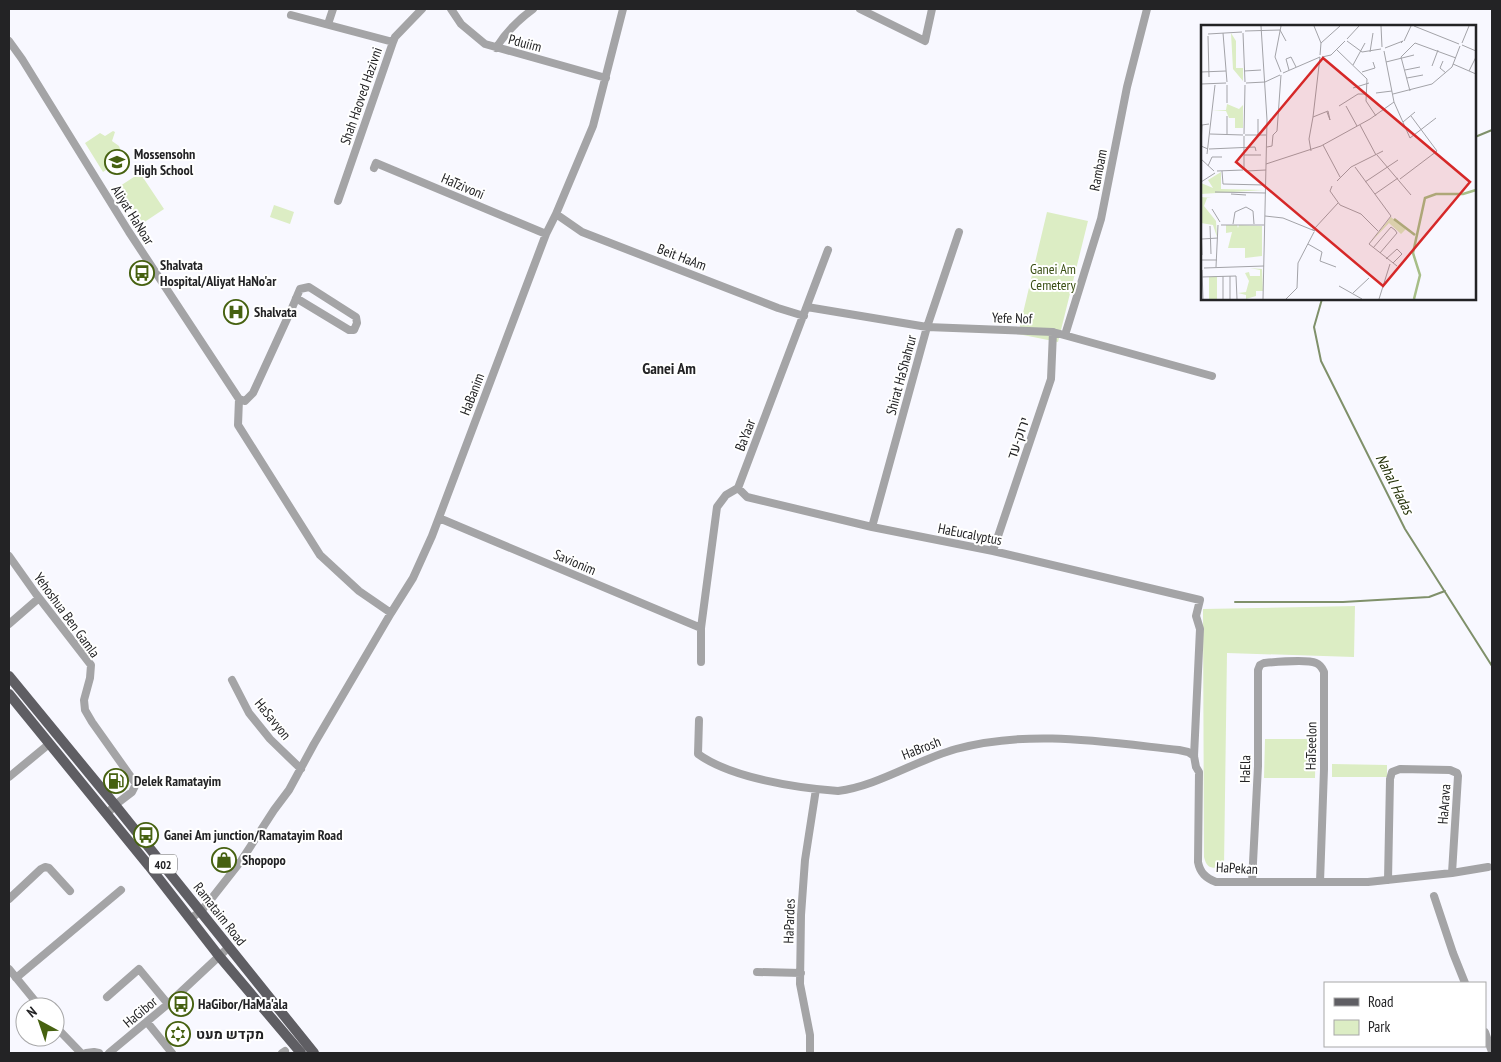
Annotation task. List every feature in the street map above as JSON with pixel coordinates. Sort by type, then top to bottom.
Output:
[{"type":"main road","name":"Ramataim Road","points":[[9,676],[314,1053]]},
{"type":"main road","name":"Ramataim Road","points":[[9,694],[219,956],[301,1053]]},
{"type":"street","points":[[328,24],[333,9]]},
{"type":"street","name":"Shah Haoved Hazivni","points":[[338,201],[395,36],[422,9]]},
{"type":"street","name":"Pduiim","points":[[451,9],[461,24],[485,44],[606,78]]},
{"type":"street","points":[[496,48],[507,32],[533,9]]},
{"type":"street","name":"HaBanim","points":[[190,919],[201,911],[241,861],[274,810],[290,790],[314,744],[413,578],[439,518],[546,234],[593,126],[623,9]]},
{"type":"street","points":[[860,9],[925,41],[932,9]]},
{"type":"street","name":"Rambam","points":[[1065,334],[1101,219],[1127,87],[1147,9]]},
{"type":"street","points":[[291,14],[393,42]]},
{"type":"street","name":"Aliyat HaNoar","points":[[9,41],[129,232],[239,399]]},
{"type":"street","name":"HaTzivoni","points":[[374,168],[376,163],[546,234]]},
{"type":"street","name":"Beit HaAm","points":[[556,214],[582,232],[778,308],[804,316]]},
{"type":"street","name":"Shirat HaShahrur","points":[[872,527],[927,327],[959,232]]},
{"type":"street","name":"BaYaar","points":[[701,662],[702,628],[717,507],[726,495],[738,488],[828,250]]},
{"type":"street","points":[[296,298],[349,330],[354,330],[357,323],[356,317],[309,287],[300,289],[253,393],[245,401],[239,399],[238,425],[320,555],[359,591],[391,613]]},
{"type":"street","name":"Yefe Nof","points":[[807,307],[927,327],[1065,334],[1212,376]]},
{"type":"street","name":"ירוק-עד","points":[[993,550],[1051,379],[1053,332]]},
{"type":"street","name":"HaEucalyptus","points":[[738,488],[747,497],[872,527],[993,550],[1200,600]]},
{"type":"street","name":"Savionim","points":[[439,518],[702,628]]},
{"type":"street","name":"Yehoshua Ben Gamla","points":[[9,556],[91,665],[90,678],[84,700],[85,710],[136,784],[132,792],[107,814]]},
{"type":"street","points":[[9,624],[39,598]]},
{"type":"street","name":"HaPekan","points":[[1200,600],[1196,616],[1200,629],[1194,756],[1199,772],[1198,862],[1199,869],[1206,877],[1216,882],[1368,882],[1488,867]]},
{"type":"street","name":"HaTseelon","points":[[1268,663],[1314,662],[1319,664],[1324,672],[1324,770],[1320,882]]},
{"type":"street","name":"HaEla","points":[[1252,882],[1258,766],[1257,675],[1260,665],[1268,663]]},
{"type":"street","name":"HaSavyon","points":[[232,680],[249,713],[270,739],[301,769]]},
{"type":"street","name":"HaBrosh","points":[[699,720],[698,754],[707,760],[735,771],[778,783],[838,791],[871,783],[936,755],[977,744],[1021,738],[1076,739],[1170,748],[1188,752],[1194,756]]},
{"type":"street","points":[[9,777],[49,744]]},
{"type":"street","name":"HaArava","points":[[1388,880],[1390,779],[1392,772],[1400,769],[1450,770],[1458,776],[1452,873]]},
{"type":"street","name":"HaPardes","points":[[810,1053],[810,1035],[800,984],[801,915],[805,860],[816,789]]},
{"type":"street","points":[[9,899],[41,868],[45,867],[49,868],[70,891]]},
{"type":"street","points":[[16,978],[121,890]]},
{"type":"street","points":[[1434,896],[1465,982]]},
{"type":"street","name":"HaGibor","points":[[109,1053],[168,1004],[229,948]]},
{"type":"street","points":[[9,969],[32,997]]},
{"type":"street","points":[[107,997],[139,969],[168,1004]]},
{"type":"street","points":[[757,972],[801,973]]},
{"type":"street","points":[[147,1022],[172,1053]]},
{"type":"street","points":[[1486,1035],[1492,1052]]},
{"type":"street","points":[[65,1036],[81,1053]]},
{"type":"street","points":[[86,1053],[99,1053]]},
{"type":"green space","points":[[113,131],[115,132],[112,141],[119,146],[122,155],[105,164],[106,170],[103,172],[85,143],[100,133],[105,136]]},
{"type":"green space","points":[[140,173],[164,209],[140,225],[117,188]]},
{"type":"green space","points":[[274,205],[294,212],[290,224],[270,217]]},
{"type":"green space","name":"Ganei Am Cemetery","points":[[1047,212],[1088,221],[1058,342],[1018,334]]},
{"type":"green space","points":[[1355,606],[1354,657],[1227,653],[1224,867],[1214,868],[1209,866],[1204,857],[1203,609]]},
{"type":"green space","points":[[1265,739],[1316,739],[1315,778],[1264,778]]},
{"type":"green space","points":[[1332,764],[1387,765],[1387,777],[1332,777]]},
{"type":"waterway","name":"Nahal Hadas","points":[[1476,137],[1492,130]]},
{"type":"waterway","name":"Nahal Hadas","points":[[1322,300],[1314,327],[1321,361],[1405,529],[1492,666]]},
{"type":"waterway","points":[[1235,602],[1343,602],[1429,597],[1445,591]]},
{"type":"place","name":"Mossensohn High School","points":[[117,162]]},
{"type":"place","name":"Shalvata Hospital/Aliyat HaNo'ar","points":[[142,273]]},
{"type":"place","name":"Shalvata","points":[[236,312]]},
{"type":"place","name":"Delek Ramatayim","points":[[116,781]]},
{"type":"place","name":"Ganei Am junction/Ramatayim Road","points":[[146,835]]},
{"type":"place","name":"Shopopo","points":[[224,860]]},
{"type":"place","name":"HaGibor/HaMa'ala","points":[[181,1004]]},
{"type":"place","name":"מקדש מעט","points":[[178,1034]]},
{"type":"district","name":"Ganei Am","points":[[669,368]]}]
